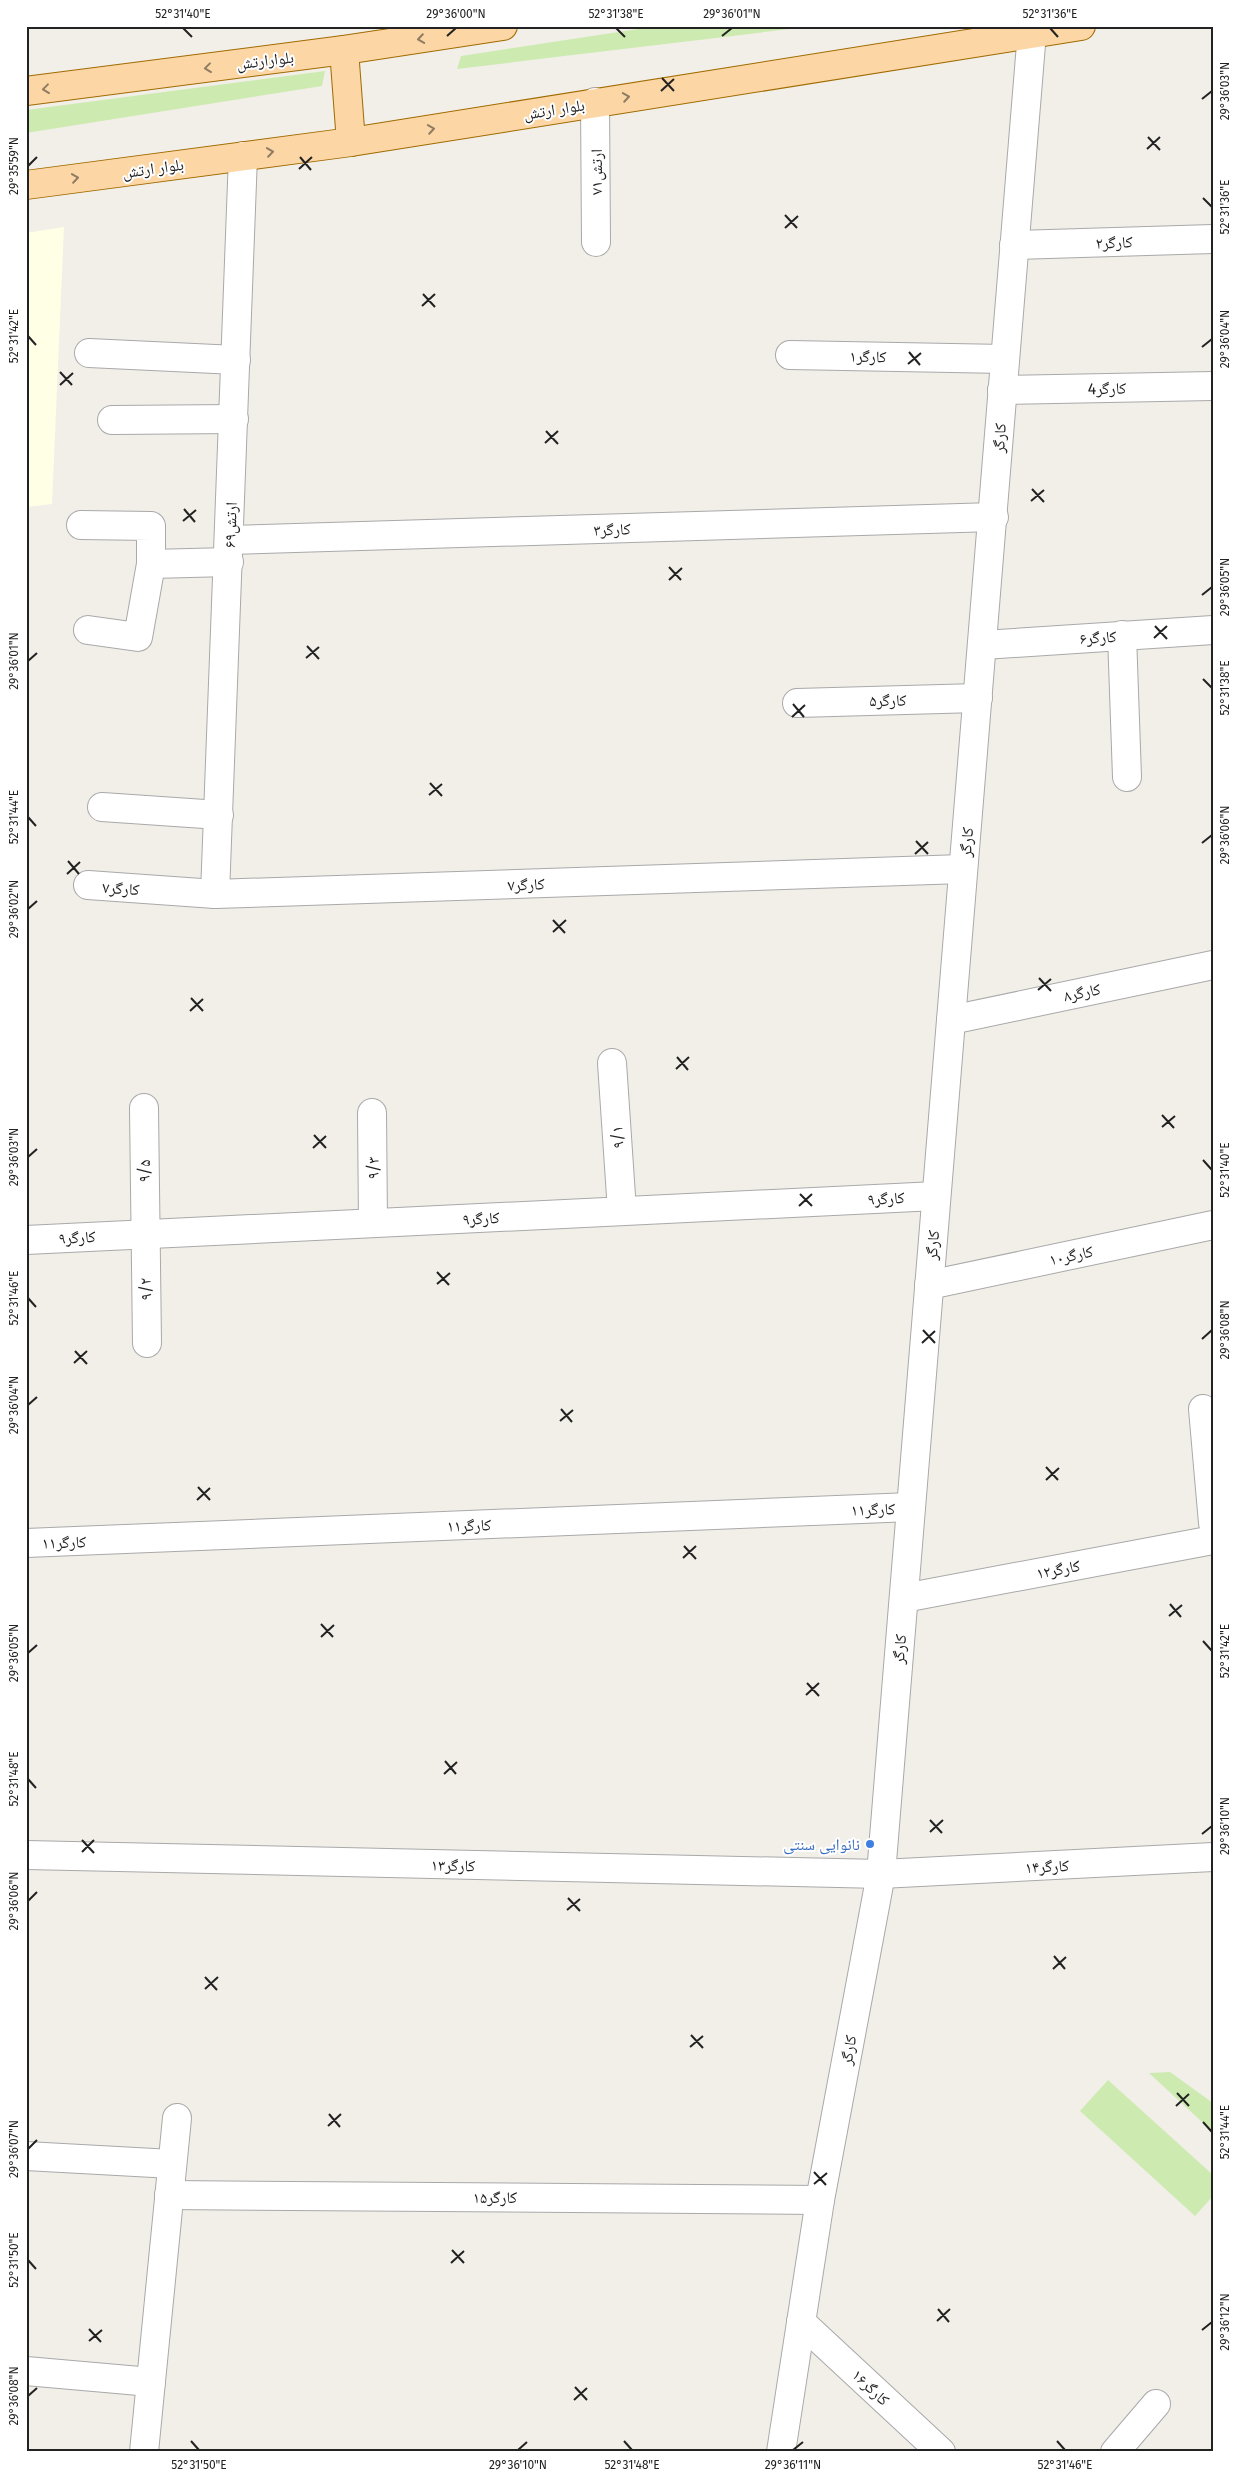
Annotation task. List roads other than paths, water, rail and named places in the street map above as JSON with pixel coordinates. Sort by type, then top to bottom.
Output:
[{"type":"main road","name":"بلوارارتش","points":[[26,91],[344,50],[503,26]]},
{"type":"main road","name":"بلوار ارتش","points":[[26,185],[351,142],[1032,32],[1081,26]]},
{"type":"main road","points":[[344,50],[351,142]]},
{"type":"street","name":"کارگر","points":[[781,2452],[820,2200],[881,1874],[994,517],[1002,390],[1032,32]]},
{"type":"street","name":"ارتش۷۱","points":[[595,102],[596,242]]},
{"type":"street","name":"ارتش۶۹","points":[[215,894],[243,156]]},
{"type":"street","name":"کارگر۲","points":[[1014,245],[1213,239]]},
{"type":"street","points":[[89,353],[236,360]]},
{"type":"street","name":"کارگر۱","points":[[790,355],[1005,359]]},
{"type":"street","name":"4کارگر","points":[[1002,390],[1213,386]]},
{"type":"street","points":[[112,420],[234,419]]},
{"type":"street","name":"کارگر۳","points":[[151,564],[229,551],[994,517]]},
{"type":"street","points":[[81,525],[151,526],[151,564],[138,637],[88,630]]},
{"type":"street","name":"کارگر۶","points":[[983,645],[1213,630]]},
{"type":"street","points":[[1122,636],[1127,777]]},
{"type":"street","name":"کارگر۵","points":[[797,703],[978,698]]},
{"type":"street","points":[[102,807],[219,815]]},
{"type":"street","name":"کارگر۷","points":[[88,885],[215,894],[964,869]]},
{"type":"street","name":"کارگر۸","points":[[951,1020],[1213,965]]},
{"type":"street","name":"۹/۱","points":[[612,1063],[622,1211]]},
{"type":"street","name":"۹/۵","points":[[144,1108],[144,1234]]},
{"type":"street","name":"۹/۳","points":[[372,1113],[373,1223]]},
{"type":"street","name":"کارگر۹","points":[[26,1240],[936,1196]]},
{"type":"street","name":"کارگر۱۰","points":[[929,1285],[1213,1224]]},
{"type":"street","name":"۹/۲","points":[[144,1234],[147,1343]]},
{"type":"street","points":[[1203,1408],[1213,1523]]},
{"type":"street","name":"کارگر۱۱","points":[[26,1543],[911,1507]]},
{"type":"street","name":"کارگر۱۲","points":[[904,1598],[1213,1540]]},
{"type":"street","name":"کارگر۱۳","points":[[26,1855],[881,1874]]},
{"type":"street","name":"کارگر۱۴","points":[[881,1874],[1213,1857]]},
{"type":"street","points":[[144,2452],[177,2118]]},
{"type":"street","points":[[26,2156],[172,2164]]},
{"type":"street","name":"کارگر۱۵","points":[[169,2194],[820,2200]]},
{"type":"street","name":"کارگر۱۶","points":[[801,2322],[941,2452]]},
{"type":"street","points":[[26,2371],[151,2382]]},
{"type":"street","points":[[1116,2452],[1156,2404]]},
{"type":"place","name":"نانوایی سنتی","points":[[870,1844]]}]
